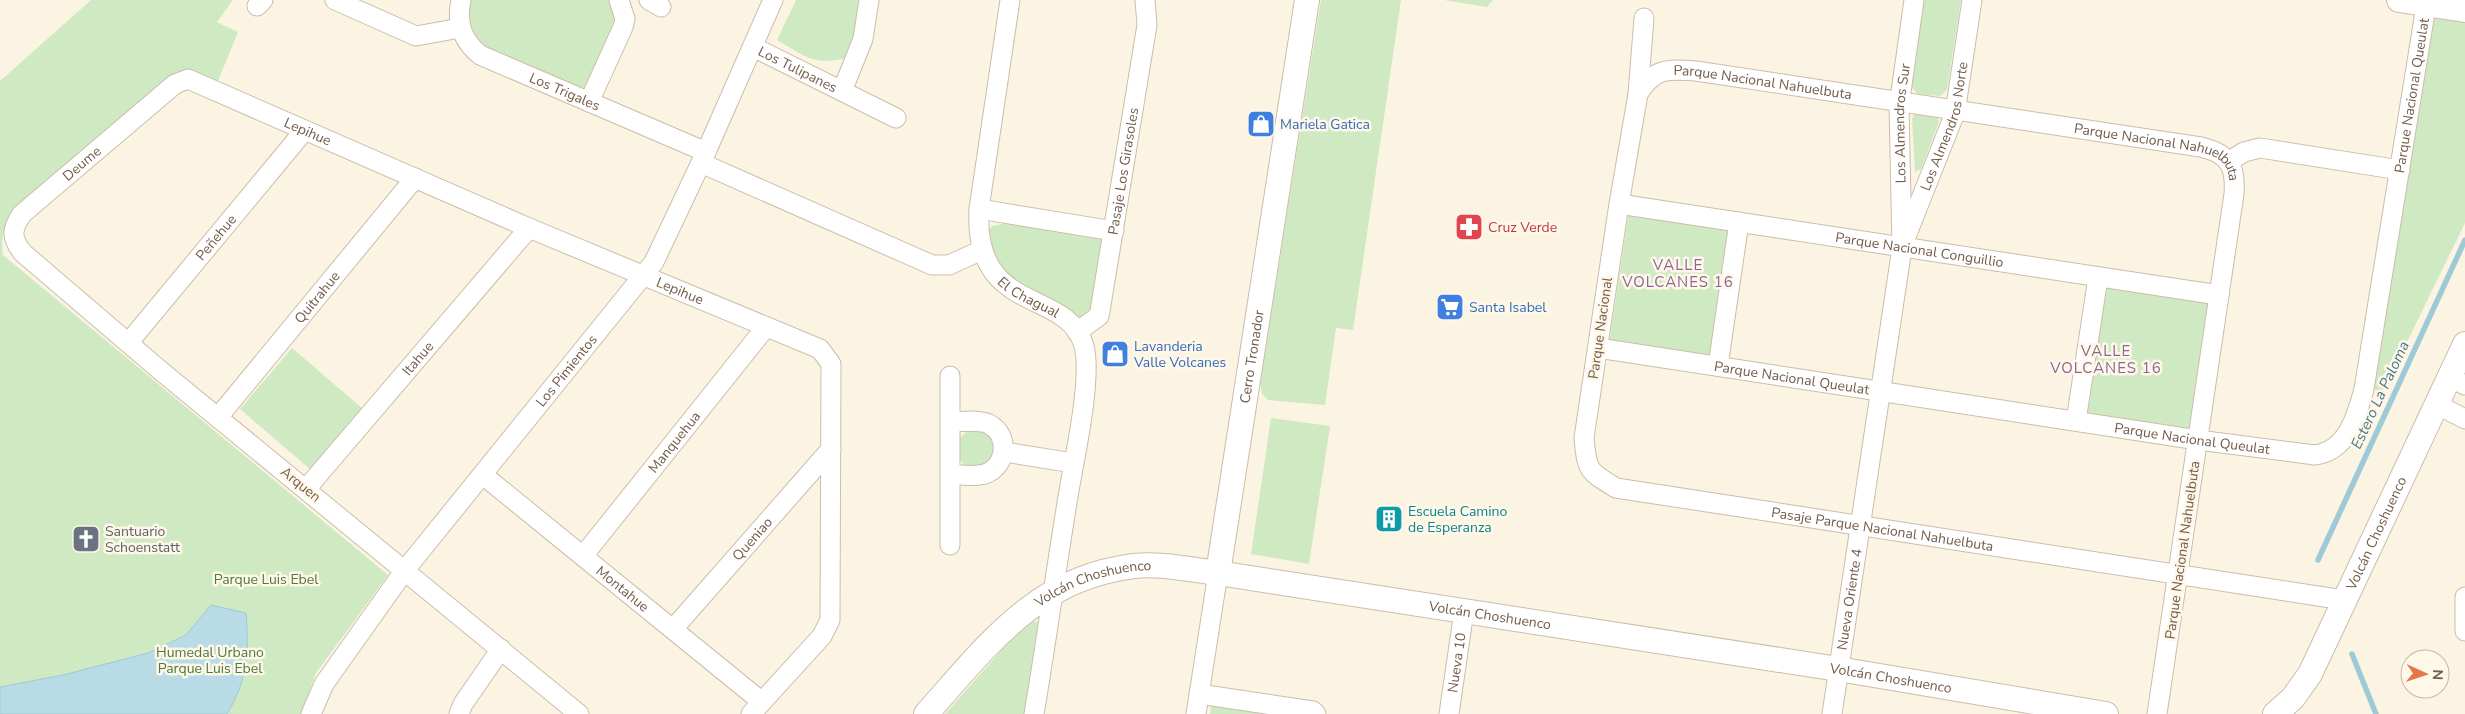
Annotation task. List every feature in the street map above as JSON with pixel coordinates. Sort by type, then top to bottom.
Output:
[{"type":"street","points":[[335,0],[416,36],[460,28],[459,12],[461,0]]},
{"type":"street","name":"Los Pimientos","points":[[311,714],[324,684],[405,570],[644,274],[661,249],[704,158],[773,0]]},
{"type":"street","name":"Los Tulipanes","points":[[842,91],[863,39],[870,0]]},
{"type":"street","name":"El Chagual","points":[[1010,0],[979,209],[978,230],[982,250],[992,270],[1005,285],[1062,317],[1078,332]]},
{"type":"street","name":"Pasaje Los Girasoles","points":[[1078,332],[1098,316],[1100,311],[1147,25],[1144,0]]},
{"type":"street","name":"Cerro Tronador","points":[[1196,714],[1307,0]]},
{"type":"street","name":"Los Almendros Sur","points":[[1902,248],[1899,100],[1914,0]]},
{"type":"street","name":"Los Almendros Norte","points":[[1902,248],[1956,108],[1972,0]]},
{"type":"street","points":[[2399,0],[2427,2],[2465,10]]},
{"type":"street","points":[[589,102],[623,27],[625,19],[622,1]]},
{"type":"street","name":"Parque Nacional Queulat","points":[[1598,348],[2198,440],[2315,455],[2326,454],[2341,443],[2354,418],[2364,388],[2427,2]]},
{"type":"street","name":"Parque Nacional","points":[[1591,472],[1586,459],[1584,438],[1619,204],[1638,94],[1644,18]]},
{"type":"street","name":"Los Trigales","points":[[460,28],[470,46],[486,59],[589,102],[932,265],[949,265],[982,250]]},
{"type":"street","name":"Los Tulipanes","points":[[752,47],[896,118]]},
{"type":"street","name":"Parque Nacional Nahuelbuta","points":[[1638,94],[1650,78],[1675,70],[1956,108],[2201,147],[2218,151],[2228,162],[2235,177],[2234,194],[2157,714]]},
{"type":"street","name":"Lepihue","points":[[175,84],[188,79],[192,80],[304,131],[529,228],[644,274],[820,349],[831,364],[830,620],[822,636],[756,708]]},
{"type":"street","name":"Deume","points":[[23,253],[12,236],[13,228],[22,214],[175,84]]},
{"type":"street","name":"Peñehue","points":[[129,342],[304,131]]},
{"type":"street","points":[[2228,162],[2244,152],[2260,148],[2400,170]]},
{"type":"street","name":"Quitrahue","points":[[219,416],[414,178]]},
{"type":"street","name":"Parque Nacional Conguillio","points":[[1619,204],[2219,295]]},
{"type":"street","points":[[979,209],[1114,231]]},
{"type":"street","points":[[1718,366],[1739,222]]},
{"type":"street","name":"Itahue","points":[[306,488],[529,228]]},
{"type":"street","name":"Nueva Oriente 4","points":[[1832,714],[1902,248]]},
{"type":"street","name":"Arquen","points":[[23,253],[579,714]]},
{"type":"street","points":[[2076,421],[2098,278]]},
{"type":"street","name":"Manquehua","points":[[583,556],[766,327]]},
{"type":"street","points":[[1034,714],[1086,369],[1084,346],[1078,332]]},
{"type":"street","name":"Volcán Choshuenco","points":[[2275,714],[2303,686],[2436,404],[2457,381],[2465,344]]},
{"type":"street","points":[[950,376],[950,545]]},
{"type":"street","points":[[2436,404],[2465,419]]},
{"type":"street","points":[[950,422],[982,422],[989,425],[1000,435],[1004,452],[998,464],[986,473],[950,474]]},
{"type":"street","name":"Queniao","points":[[673,629],[831,449]]},
{"type":"street","points":[[1004,452],[1073,464]]},
{"type":"street","name":"Pasaje Parque Nacional Nahuelbuta","points":[[1591,472],[1616,488],[2344,600]]},
{"type":"street","name":"Montahue","points":[[483,475],[673,629],[756,708]]},
{"type":"street","name":"Volcán Choshuenco","points":[[926,714],[1022,612],[1054,591],[1086,577],[1135,566],[1218,573],[1838,669],[2106,714]]},
{"type":"street","points":[[2465,596],[2465,631]]},
{"type":"street","name":"Nueva 10","points":[[1449,714],[1464,611]]},
{"type":"street","points":[[459,714],[463,704],[501,649]]},
{"type":"street","points":[[1199,694],[1313,711],[1316,714]]},
{"type":"green space","name":"Parque Luis Ebel","points":[[91,0],[233,0],[217,22],[238,32],[218,81],[190,74],[172,76],[16,207],[4,229],[3,255],[388,575],[316,673],[301,714],[0,714],[0,81]]},
{"type":"green space","points":[[471,0],[612,0],[619,15],[588,87],[582,88],[491,51],[472,29],[469,15]]},
{"type":"green space","points":[[796,0],[864,0],[858,42],[846,58],[825,61],[817,60],[802,55],[777,40]]},
{"type":"green space","points":[[1321,0],[1401,0],[1353,330],[1336,328],[1325,405],[1268,400],[1262,394],[1260,383]]},
{"type":"green space","points":[[1444,0],[1493,0],[1487,7]]},
{"type":"green space","points":[[1924,0],[1961,0],[1947,90],[1940,96],[1918,94],[1911,87]]},
{"type":"green space","points":[[2442,15],[2465,19],[2465,223],[2382,391],[2373,389],[2430,22]]},
{"type":"green space","points":[[1915,113],[1937,117],[1939,122],[1921,169],[1915,172],[1912,119]]},
{"type":"green space","points":[[1629,211],[1733,227],[1713,359],[1609,344]]},
{"type":"green space","points":[[1011,222],[1104,239],[1095,313],[1081,320],[1022,285],[1009,274],[999,262],[992,247],[989,229],[993,226]]},
{"type":"green space","points":[[2102,284],[2210,301],[2190,432],[2085,414]]},
{"type":"green space","points":[[292,348],[363,409],[311,470],[240,409]]},
{"type":"green space","points":[[1271,418],[1330,426],[1309,564],[1251,554]]},
{"type":"green space","points":[[980,428],[998,442],[987,468],[965,466],[958,456],[959,439],[968,430]]},
{"type":"green space","points":[[1032,621],[1038,622],[1039,625],[1024,714],[945,714],[1021,628]]},
{"type":"green space","points":[[1215,703],[1304,714],[1210,714],[1211,707]]},
{"type":"water","name":"Humedal Urbano Parque Luis Ebel","points":[[211,605],[246,613],[247,653],[243,677],[227,714],[0,714],[0,687],[63,675],[148,653],[186,635]]},
{"type":"waterway","name":"Estero La Paloma","points":[[2318,560],[2465,240]]},
{"type":"waterway","name":"Estero La Paloma","points":[[2352,654],[2376,714]]},
{"type":"place","name":"Mariela Gatica","points":[[1261,124]]},
{"type":"place","name":"Cruz Verde","points":[[1469,227]]},
{"type":"place","name":"Santa Isabel","points":[[1450,307]]},
{"type":"place","name":"Lavanderia Valle Volcanes","points":[[1115,354]]},
{"type":"place","name":"Escuela Camino de Esperanza","points":[[1389,519]]},
{"type":"place","name":"Santuario Schoenstatt","points":[[86,539]]},
{"type":"district","name":"VALLE VOLCANES 16","points":[[1678,274]]},
{"type":"district","name":"VALLE VOLCANES 16","points":[[2106,360]]}]
